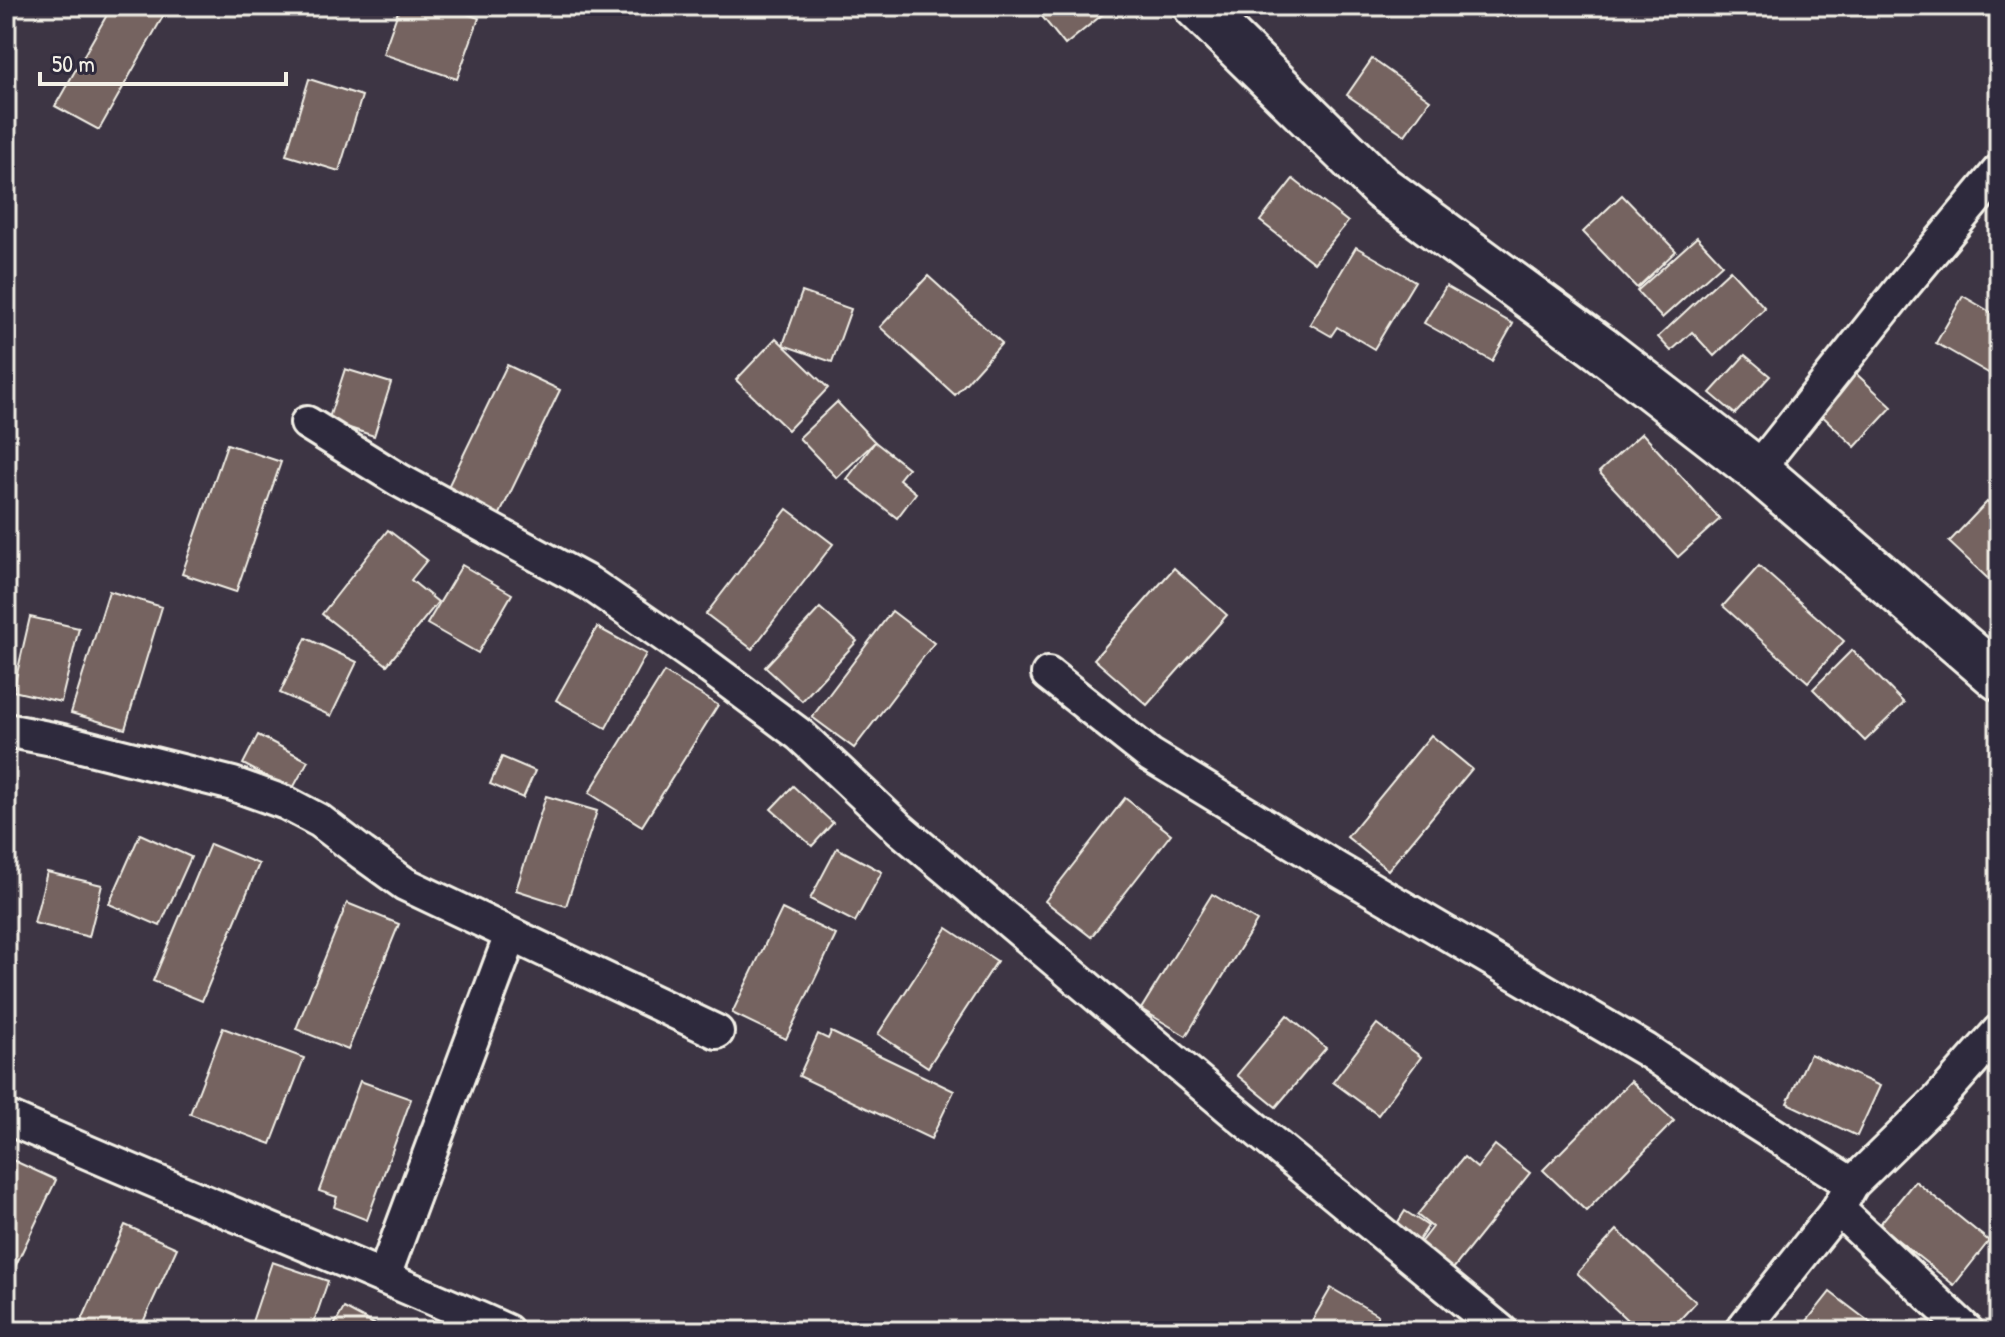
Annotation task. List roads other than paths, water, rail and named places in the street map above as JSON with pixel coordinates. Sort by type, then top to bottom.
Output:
[{"type":"street","points":[[1196,6],[1382,188],[1757,470],[1999,678]]},
{"type":"street","points":[[1757,470],[1999,171]]},
{"type":"street","points":[[307,423],[399,480],[589,583],[732,683],[800,735],[912,839],[1230,1108],[1501,1331]]},
{"type":"street","points":[[1048,674],[1150,755],[1646,1050],[1735,1110],[1845,1196],[1967,1331]]},
{"type":"street","points":[[6,730],[233,784],[286,803],[320,821],[405,884],[717,1032]]},
{"type":"street","points":[[384,1276],[511,935]]},
{"type":"street","points":[[1741,1331],[1845,1196],[1937,1101],[1999,1031]]},
{"type":"street","points":[[6,1117],[507,1331]]}]
